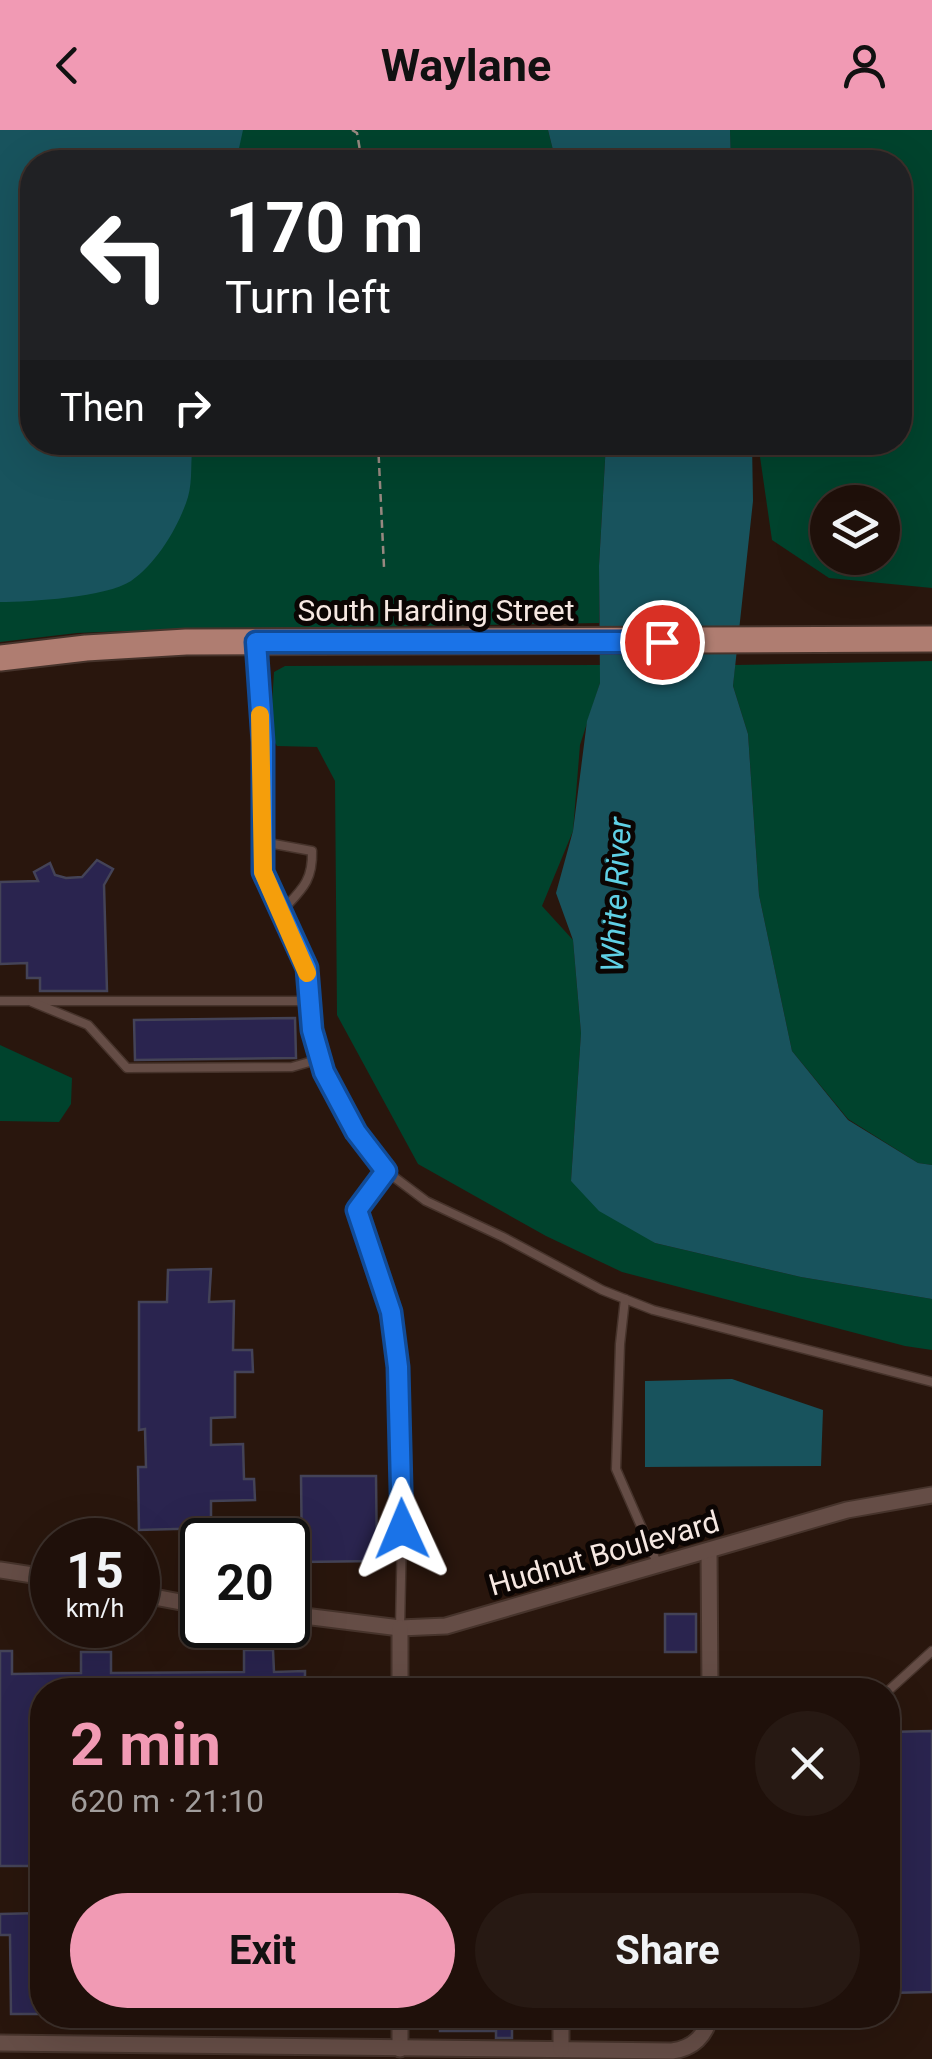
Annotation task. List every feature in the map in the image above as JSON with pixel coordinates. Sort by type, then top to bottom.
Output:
[{"type":"main road","name":"South Harding Street","points":[[0,658],[136,644],[929,640]]},
{"type":"street","name":"Hudnut Boulevard","points":[[310,1617],[400,1628],[436,1627],[847,1510],[932,1495]]},
{"type":"street","points":[[709,1552],[710,1678]]},
{"type":"street","points":[[0,1570],[30,1575]]},
{"type":"street","points":[[400,1628],[400,1678]]},
{"type":"street","points":[[400,2028],[400,2054]]},
{"type":"street","points":[[561,2028],[561,2049]]},
{"type":"street","points":[[1,2045],[400,2054],[561,2049],[634,2054],[690,2046],[707,2028]]},
{"type":"street","points":[[1,2045],[11,2059]]},
{"type":"lane","points":[[256,642],[263,742],[263,872],[307,968],[324,1072],[356,1132],[386,1171],[426,1201],[626,1299],[932,1382]]},
{"type":"lane","points":[[262,842],[312,851],[312,871],[282,912]]},
{"type":"lane","points":[[0,1001],[310,1002]]},
{"type":"lane","points":[[32,1002],[88,1025],[127,1068],[292,1067],[320,1059]]},
{"type":"lane","points":[[386,1171],[357,1210],[391,1312],[398,1367],[400,1628]]},
{"type":"lane","points":[[626,1299],[620,1344],[616,1470],[658,1566]]},
{"type":"lane","points":[[900,1680],[932,1652]]},
{"type":"path","points":[[379,455],[384,566]]},
{"type":"green space","points":[[0,130],[548,130],[553,150],[20,150],[20,455],[605,455],[599,623],[125,631],[0,642]]},
{"type":"green space","points":[[730,130],[932,130],[932,588],[824,575],[900,575],[900,485],[810,485],[810,565],[772,540],[760,455],[912,455],[912,150],[731,150]]},
{"type":"green space","points":[[932,661],[932,1165],[918,1163],[848,1119],[792,1051],[759,895],[748,734],[733,686],[735,665]]},
{"type":"green space","points":[[600,665],[600,683],[580,745],[573,831],[542,906],[573,940],[581,1033],[571,1181],[655,1243],[801,1277],[932,1299],[932,1350],[622,1272],[546,1236],[418,1164],[337,1015],[335,781],[317,747],[277,746],[270,735],[274,672],[285,666]]},
{"type":"green space","points":[[0,1045],[72,1078],[71,1104],[59,1122],[0,1121]]},
{"type":"water","points":[[0,130],[243,130],[239,150],[20,150],[20,455],[192,455],[190,490],[173,532],[131,581],[87,595],[0,602]]},
{"type":"water","points":[[548,130],[730,130],[731,150],[553,150]]},
{"type":"water","name":"White River","points":[[605,455],[752,455],[753,501],[733,686],[748,734],[759,895],[792,1051],[848,1120],[918,1163],[932,1165],[932,1299],[801,1277],[655,1243],[599,1211],[571,1181],[581,1033],[573,940],[556,893],[573,831],[587,721],[600,683],[599,566]]},
{"type":"water","points":[[732,1379],[823,1410],[821,1466],[645,1467],[645,1381]]},
{"type":"building","points":[[97,860],[113,869],[104,885],[107,991],[40,991],[40,978],[27,978],[27,963],[0,964],[0,882],[38,881],[34,872],[50,863],[55,875],[82,877]]},
{"type":"building","points":[[295,1018],[296,1058],[135,1060],[134,1020]]},
{"type":"building","points":[[211,1269],[209,1302],[234,1301],[233,1350],[252,1350],[253,1372],[235,1372],[235,1417],[211,1418],[211,1445],[243,1444],[244,1479],[254,1479],[255,1500],[211,1501],[211,1518],[180,1518],[180,1529],[160,1529],[160,1518],[139,1518],[138,1467],[146,1467],[145,1429],[139,1430],[139,1302],[167,1302],[168,1270]]},
{"type":"building","points":[[301,1476],[376,1476],[377,1561],[310,1562],[310,1518],[301,1518]]},
{"type":"building","points":[[665,1614],[696,1614],[696,1652],[665,1652]]},
{"type":"building","points":[[244,1650],[273,1650],[274,1672],[305,1671],[305,1678],[30,1678],[30,1866],[0,1866],[0,1651],[12,1651],[12,1674],[81,1673],[81,1652],[111,1652],[111,1673],[244,1672]]},
{"type":"building","points":[[932,1731],[932,1992],[900,1993],[900,1732]]},
{"type":"building","points":[[30,1913],[30,2014],[11,2014],[10,1935],[0,1935],[0,1914]]},
{"type":"building","points":[[512,2028],[512,2038],[496,2038],[496,2031],[440,2031]]},
{"type":"slow traffic","points":[[260,715],[263,872],[307,973]]},
{"type":"route","points":[[402,1529],[398,1367],[391,1312],[357,1210],[386,1171],[356,1132],[324,1072],[312,1030],[307,968],[263,872],[263,742],[256,642],[662,642]]}]
